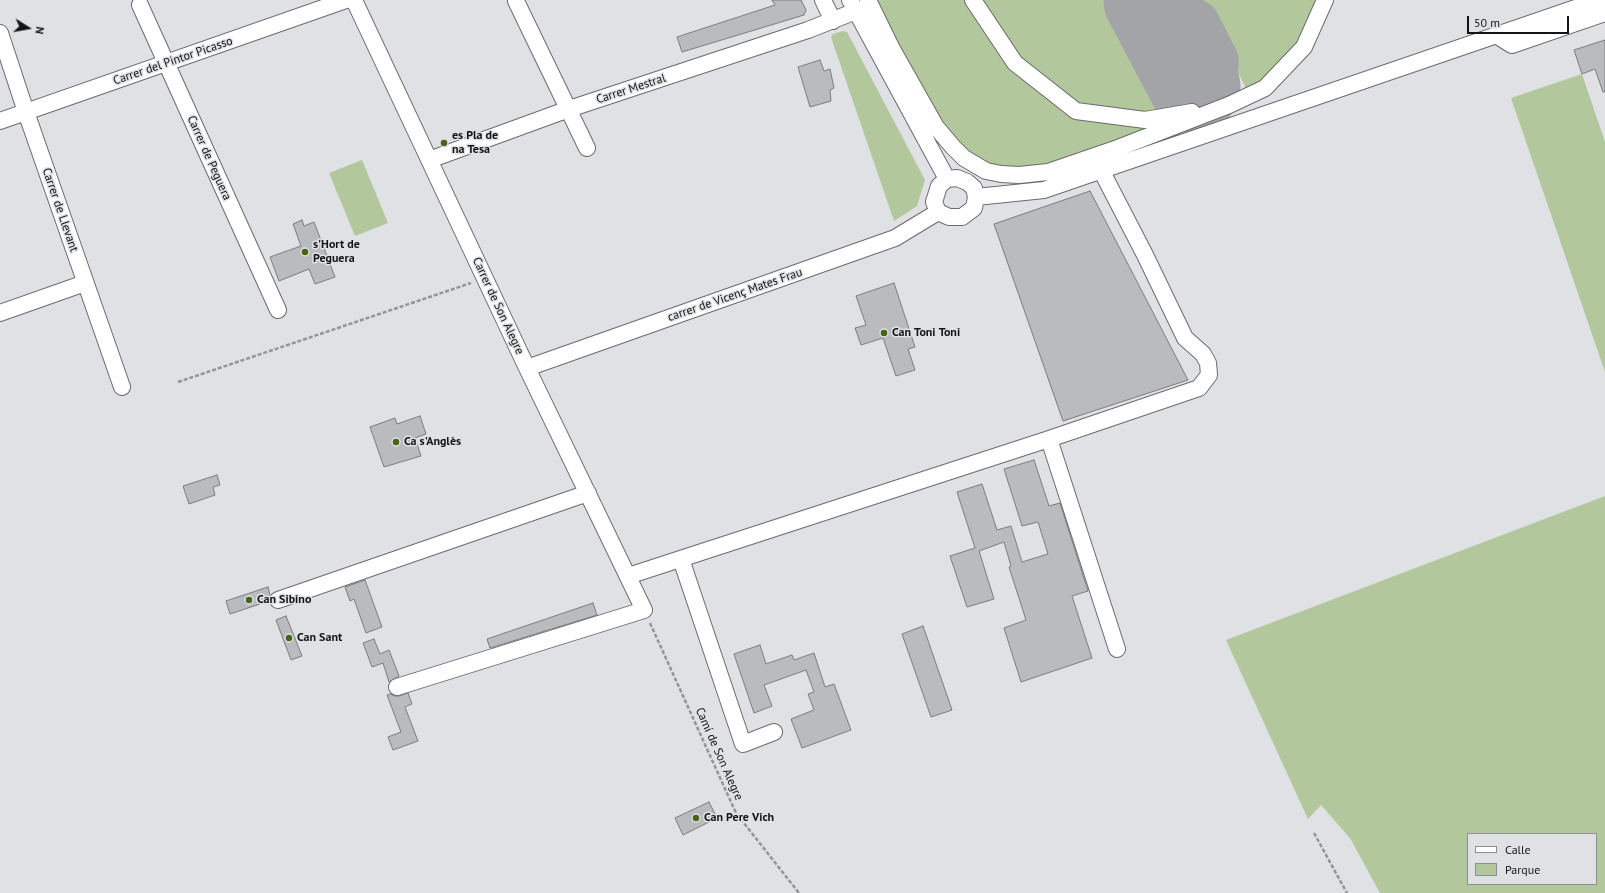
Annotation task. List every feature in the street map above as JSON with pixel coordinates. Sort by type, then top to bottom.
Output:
[{"type":"street","name":"Carrer del Pintor Picasso","points":[[0,121],[346,0]]},
{"type":"street","name":"Carrer de Son Alegre","points":[[354,0],[527,368],[644,610]]},
{"type":"street","points":[[823,0],[833,20]]},
{"type":"street","points":[[868,0],[892,49],[936,127],[953,147],[964,158],[986,171],[1019,175],[1048,172],[1123,146],[1229,105],[1265,88],[1304,47],[1325,0]]},
{"type":"street","points":[[973,0],[1015,63],[1076,111],[1145,120],[1229,105]]},
{"type":"street","points":[[976,197],[1044,190],[1599,0]]},
{"type":"street","points":[[516,1],[587,148]]},
{"type":"street","name":"Carrer de Peguera","points":[[140,5],[278,310]]},
{"type":"street","name":"Carrer Mestral","points":[[429,160],[569,109],[808,30],[833,20],[853,5]]},
{"type":"street","points":[[853,5],[947,179]]},
{"type":"street","points":[[1496,35],[1512,45],[1605,13]]},
{"type":"street","name":"Carrer de Llevant","points":[[0,33],[122,387]]},
{"type":"street","points":[[628,576],[1049,439],[1199,388],[1209,375],[1208,363],[1203,354],[1185,338],[1145,255],[1101,170]]},
{"type":"street","points":[[957,178],[967,182],[974,188],[976,197],[974,208],[962,217],[949,217],[938,212],[934,202],[939,186],[947,179],[957,178]]},
{"type":"street","name":"carrer de Vicenç Mates Frau","points":[[527,368],[895,238],[938,212]]},
{"type":"street","points":[[0,314],[86,283]]},
{"type":"street","points":[[1049,439],[1118,649]]},
{"type":"street","points":[[278,600],[588,493]]},
{"type":"street","points":[[681,559],[743,744],[774,732]]},
{"type":"street","points":[[397,687],[644,610]]},
{"type":"path","points":[[178,382],[485,278]]},
{"type":"path","name":"Camí de Son Alegre","points":[[644,610],[736,813],[799,893]]},
{"type":"path","points":[[1314,833],[1347,893]]},
{"type":"green space","points":[[868,0],[1121,0],[1183,118],[1073,163],[986,171],[936,127]]},
{"type":"green space","points":[[1185,0],[1318,0],[1297,44],[1277,68],[1260,81],[1246,88],[1208,14]]},
{"type":"green space","points":[[843,31],[847,32],[925,180],[917,206],[894,221],[831,37],[833,34]]},
{"type":"green space","points":[[1582,74],[1605,142],[1605,372],[1511,98]]},
{"type":"green space","points":[[362,160],[388,223],[355,236],[329,173]]},
{"type":"green space","points":[[1605,496],[1605,893],[1380,893],[1350,838],[1321,805],[1308,819],[1226,640]]},
{"type":"building","points":[[772,0],[801,0],[806,10],[804,15],[682,52],[677,37],[775,5]]},
{"type":"building","points":[[1605,40],[1605,92],[1603,92],[1595,69],[1582,74],[1574,50]]},
{"type":"building","points":[[820,60],[824,71],[830,69],[834,88],[830,90],[831,101],[810,107],[798,67]]},
{"type":"building","points":[[1090,191],[1188,380],[1063,421],[994,224]]},
{"type":"building","name":"s'Hort de Peguera","points":[[302,220],[304,226],[314,222],[335,277],[315,284],[309,269],[279,281],[270,257],[301,246],[293,224]]},
{"type":"building","name":"Can Toni Toni","points":[[894,283],[915,347],[908,349],[915,370],[896,376],[883,338],[861,345],[855,328],[866,325],[856,296]]},
{"type":"building","name":"Ca s'Anglès","points":[[420,416],[426,434],[415,438],[421,456],[384,467],[370,427],[395,418],[397,424]]},
{"type":"building","points":[[1034,460],[1049,506],[1060,503],[1088,591],[1072,596],[1092,658],[1021,682],[1004,628],[1026,620],[1009,567],[1011,566],[1004,542],[979,551],[994,599],[967,607],[950,556],[975,548],[957,492],[982,484],[997,530],[1011,526],[1022,562],[1048,554],[1038,522],[1022,526],[1004,469]]},
{"type":"building","points":[[217,475],[220,485],[213,487],[215,495],[189,504],[183,486]]},
{"type":"building","points":[[365,580],[382,627],[366,633],[354,599],[350,601],[345,587]]},
{"type":"building","name":"Can Sibino","points":[[268,587],[270,595],[269,601],[230,614],[226,601]]},
{"type":"building","points":[[593,603],[597,615],[490,648],[487,639]]},
{"type":"building","name":"Can Sant","points":[[286,616],[302,656],[291,660],[276,620]]},
{"type":"building","points":[[923,626],[952,710],[931,717],[902,634]]},
{"type":"building","points":[[374,639],[380,654],[389,650],[399,676],[389,682],[383,663],[372,667],[363,643]]},
{"type":"building","points":[[760,645],[766,664],[792,655],[794,660],[814,653],[825,687],[834,684],[851,730],[802,748],[791,719],[814,710],[808,694],[814,692],[806,670],[764,685],[772,706],[754,713],[734,654]]},
{"type":"building","points":[[408,693],[412,704],[405,707],[418,741],[393,750],[388,737],[401,732],[387,695],[390,694],[399,696]]},
{"type":"building","name":"Can Pere Vich","points":[[709,802],[717,818],[683,835],[675,818]]},
{"type":"taxiway","points":[[1151,0],[1163,24],[1166,61],[1173,76],[1180,83],[1187,86],[1196,87],[1209,82],[1215,77],[1220,65],[1220,59],[1200,20],[1168,0]]},
{"type":"runway","points":[[1149,0],[1195,87]]},
{"type":"place","name":"es Pla de na Tesa","points":[[444,143]]},
{"type":"place","name":"s'Hort de Peguera","points":[[305,252]]},
{"type":"place","name":"Can Toni Toni","points":[[884,333]]},
{"type":"place","name":"Ca s'Anglès","points":[[396,442]]},
{"type":"place","name":"Can Sibino","points":[[249,600]]},
{"type":"place","name":"Can Sant","points":[[289,638]]},
{"type":"place","name":"Can Pere Vich","points":[[696,818]]}]
